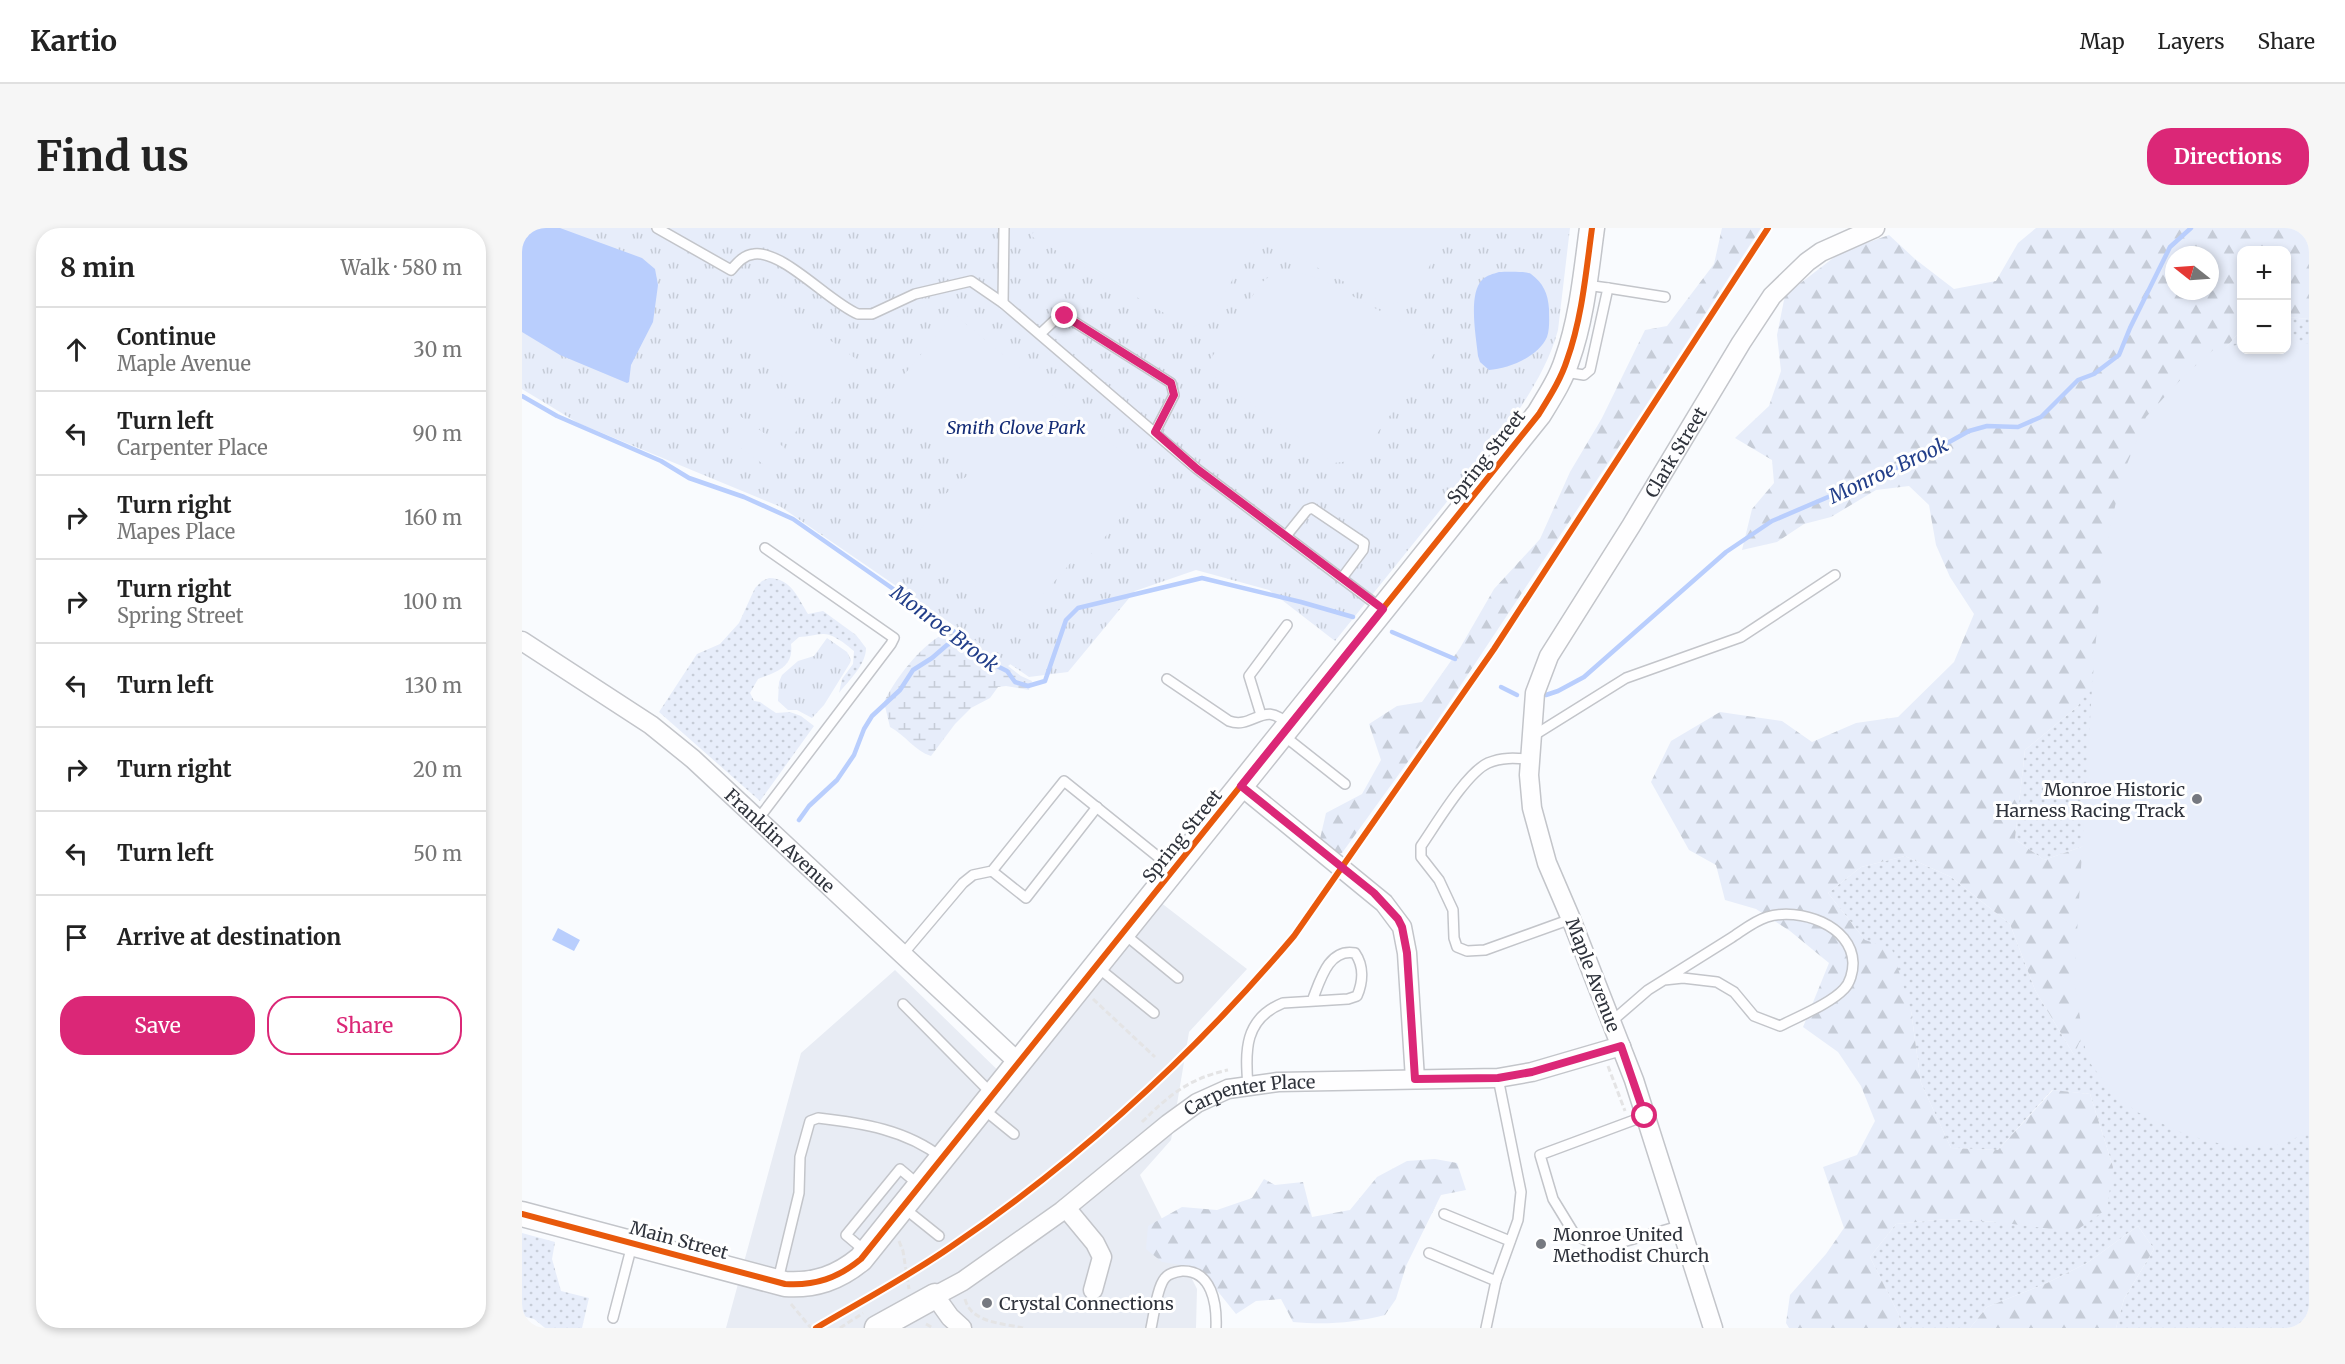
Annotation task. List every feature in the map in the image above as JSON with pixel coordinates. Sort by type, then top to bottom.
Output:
[{"type":"street","name":"Spring Street","points":[[829,1279],[852,1267],[867,1252],[1539,414],[1563,372],[1576,328],[1592,228]]},
{"type":"street","name":"Clark Street","points":[[1531,729],[1535,693],[1549,656],[1632,526],[1741,343],[1772,296],[1807,262],[1821,252],[1875,228]]},
{"type":"street","name":"Franklin Avenue","points":[[522,641],[651,725],[693,759],[759,818],[1018,1063]]},
{"type":"street","name":"Maple Avenue","points":[[1531,729],[1529,759],[1532,808],[1547,863],[1621,1046],[1637,1119],[1679,1226],[1713,1328]]},
{"type":"street","points":[[1241,786],[1374,893],[1398,919],[1402,927],[1407,953],[1415,1079]]},
{"type":"street","name":"Carpenter Place","points":[[926,1290],[963,1281],[1066,1208],[1168,1124],[1197,1103],[1228,1089],[1278,1082],[1498,1078],[1532,1072],[1621,1046]]},
{"type":"street","points":[[1066,1208],[1095,1243],[1102,1257],[1093,1290]]},
{"type":"street","name":"Main Street","points":[[522,1214],[633,1243],[782,1291],[829,1279]]},
{"type":"street","points":[[872,1319],[926,1290],[957,1327]]},
{"type":"lane","points":[[657,228],[711,256],[731,270],[744,257],[752,254],[772,257],[858,314],[872,314],[931,289],[971,281],[1003,303],[1197,469],[1383,609]]},
{"type":"lane","points":[[1003,303],[1004,228]]},
{"type":"lane","points":[[1584,284],[1665,297]]},
{"type":"lane","points":[[1563,372],[1583,375],[1588,372],[1608,288]]},
{"type":"lane","points":[[1040,334],[1057,318],[1065,316],[1171,383],[1174,395],[1155,432]]},
{"type":"lane","points":[[1286,536],[1309,508],[1314,509],[1364,543],[1363,550],[1342,578]]},
{"type":"lane","points":[[759,818],[894,638],[765,548]]},
{"type":"lane","points":[[1531,729],[1626,678],[1741,638],[1835,575]]},
{"type":"lane","points":[[1261,714],[1249,676],[1287,625]]},
{"type":"lane","points":[[1167,679],[1229,721],[1240,723],[1261,714],[1276,715],[1286,730],[1345,784]]},
{"type":"lane","points":[[1529,759],[1508,758],[1486,764],[1456,794],[1421,846],[1421,857],[1439,880],[1453,910],[1454,938],[1457,946],[1467,951],[1485,950],[1571,919]]},
{"type":"lane","points":[[903,954],[963,883],[974,875],[992,871],[1064,781],[1174,870]]},
{"type":"lane","points":[[992,871],[1026,898],[1097,807]]},
{"type":"lane","points":[[1611,1022],[1648,990],[1664,980],[1759,921],[1767,917],[1790,914],[1816,920],[1838,932],[1847,942],[1853,956],[1853,970],[1845,987],[1836,996],[1780,1026],[1754,1016],[1734,992],[1717,982],[1683,978],[1664,980]]},
{"type":"lane","points":[[1123,933],[1178,978]]},
{"type":"lane","points":[[1248,1086],[1246,1045],[1256,1025],[1274,1006],[1283,1003],[1348,999],[1357,996],[1361,987],[1362,975],[1360,960],[1355,953],[1339,954],[1330,963],[1312,1001]]},
{"type":"lane","points":[[1096,966],[1154,1013]]},
{"type":"lane","points":[[903,1004],[1014,1134]]},
{"type":"lane","points":[[1486,1328],[1496,1281],[1518,1220],[1521,1192],[1498,1078]]},
{"type":"lane","points":[[782,1291],[799,1193],[800,1157],[810,1121],[818,1118],[874,1126],[926,1146],[942,1158]]},
{"type":"lane","points":[[1637,1119],[1540,1155],[1553,1199],[1575,1235],[1602,1248],[1679,1226]]},
{"type":"lane","points":[[867,1252],[846,1235],[900,1170],[921,1186]]},
{"type":"lane","points":[[903,1208],[939,1236]]},
{"type":"lane","points":[[1444,1214],[1510,1241]]},
{"type":"lane","points":[[613,1318],[633,1243]]},
{"type":"lane","points":[[1429,1254],[1496,1281]]},
{"type":"lane","points":[[1151,1328],[1163,1279],[1170,1273],[1188,1271],[1197,1273],[1205,1280],[1212,1292],[1216,1328]]},
{"type":"path","points":[[1092,998],[1155,1057]]},
{"type":"path","points":[[1608,1066],[1637,1119]]},
{"type":"path","points":[[1135,1129],[1172,1093],[1210,1073],[1228,1070]]},
{"type":"path","points":[[896,1235],[903,1251],[909,1290]]},
{"type":"path","points":[[896,1281],[915,1270]]},
{"type":"path","points":[[902,1292],[926,1290]]},
{"type":"path","points":[[782,1291],[811,1328]]},
{"type":"path","points":[[965,1299],[967,1306],[976,1317],[1023,1328]]},
{"type":"path","points":[[840,1328],[872,1319]]},
{"type":"shaded area","points":[[1160,902],[1247,969],[1189,1032],[1171,1140],[1140,1175],[1197,1289],[1196,1328],[726,1328],[801,1053],[895,970],[1012,1084]]},
{"type":"green space","name":"Smith Clove Park","points":[[522,228],[1570,228],[1558,330],[1550,355],[1538,378],[1511,422],[1335,641],[1269,590],[1196,570],[1135,591],[1068,672],[1029,677],[781,507],[578,423],[522,389]]},
{"type":"green space","points":[[1036,228],[1262,228],[1210,319],[1190,328],[1031,236]]},
{"type":"green space","points":[[1279,228],[1451,228],[1411,299],[1388,305],[1271,243]]},
{"type":"green space","points":[[1722,228],[1761,228],[1433,727],[1342,853],[1335,855],[1319,843],[1326,813],[1362,794],[1381,760],[1369,724],[1397,706],[1422,702],[1460,648],[1494,589],[1540,539],[1570,472],[1602,418],[1645,330],[1667,326],[1714,264]]},
{"type":"green space","points":[[2036,228],[2309,228],[2309,319],[2291,317],[2291,246],[2237,246],[2237,335],[2195,384],[2132,614],[2078,706],[2025,750],[2015,839],[2044,860],[2107,838],[2091,1015],[2074,1055],[2035,990],[2010,924],[1951,877],[1905,856],[1861,867],[1828,893],[1865,940],[1892,949],[1911,1011],[1921,1083],[1951,1148],[1998,1150],[2053,1090],[2090,1094],[2113,1167],[2107,1209],[2074,1232],[1997,1222],[1947,1219],[1896,1224],[1870,1257],[1899,1315],[1901,1328],[1789,1328],[1786,1323],[1790,1295],[1826,1254],[1844,1228],[1823,1167],[1857,1155],[1875,1121],[1861,1086],[1838,1052],[1803,1027],[1829,963],[1790,931],[1756,909],[1725,900],[1716,865],[1689,850],[1651,782],[1671,741],[1720,712],[1782,721],[1812,742],[1856,723],[1898,717],[1954,662],[1974,614],[1950,577],[1936,545],[1929,505],[1909,486],[1876,490],[1831,517],[1804,524],[1777,542],[1742,550],[1752,509],[1774,483],[1772,460],[1735,438],[1769,406],[1781,371],[1777,335],[1785,295],[1841,252],[1889,235],[1915,259],[1954,289],[1996,281],[2018,243]]},
{"type":"green space","points":[[1294,271],[1323,280],[1441,344],[1358,460],[1334,463],[1204,369],[1261,283],[1274,273]]},
{"type":"green space","points":[[754,292],[766,294],[856,359],[857,369],[832,402],[821,404],[729,338],[729,328]]},
{"type":"green space","points":[[954,314],[1153,478],[1082,565],[1074,559],[1026,614],[1012,616],[916,538],[939,502],[970,474],[882,402]]},
{"type":"green space","points":[[2291,317],[2309,319],[2309,1328],[2116,1328],[2124,1299],[2154,1249],[2138,1226],[2087,1263],[2047,1283],[1987,1307],[1970,1328],[1901,1328],[1899,1315],[1870,1257],[1896,1224],[1947,1219],[1997,1222],[2113,1167],[2090,1094],[2052,1090],[1998,1150],[1951,1148],[1921,1083],[1911,1011],[1865,940],[1828,893],[1861,867],[1905,856],[1951,877],[2010,924],[2035,990],[2074,1055],[2107,838],[2044,860],[2015,839],[2025,750],[2078,706],[2195,384],[2237,335],[2237,354],[2291,354]]},
{"type":"green space","name":"Monroe Historic Harness Racing Track","points":[[2291,342],[2309,344],[2309,1133],[2271,1147],[2225,1145],[2187,1135],[2137,1112],[2111,1091],[2087,1059],[2074,982],[2102,566],[2121,479],[2146,417],[2183,377],[2213,350],[2237,345],[2237,354],[2291,354]]},
{"type":"green space","points":[[764,382],[809,414],[794,434],[749,403]]},
{"type":"green space","points":[[740,416],[785,448],[770,469],[725,437]]},
{"type":"green space","points":[[769,578],[783,581],[788,585],[808,614],[823,611],[856,635],[866,648],[860,666],[839,693],[842,679],[853,664],[854,651],[840,640],[827,634],[799,637],[791,644],[790,658],[783,668],[758,679],[750,693],[754,701],[760,702],[776,713],[790,712],[801,716],[814,726],[760,801],[659,712],[697,654],[720,644],[739,623],[755,588]]},
{"type":"green space","points":[[978,625],[1021,656],[1008,666],[1032,681],[1029,690],[998,687],[990,698],[971,708],[955,724],[931,756],[925,754],[890,727],[884,702],[901,674],[925,647],[946,633]]},
{"type":"green space","points":[[827,638],[847,652],[850,663],[824,705],[812,718],[797,710],[788,710],[778,701],[779,682],[782,675],[798,661],[814,656]]},
{"type":"green space","points":[[1435,1159],[1457,1163],[1466,1190],[1441,1195],[1406,1266],[1396,1299],[1385,1315],[1339,1323],[1293,1322],[1281,1299],[1256,1301],[1236,1314],[1199,1268],[1162,1262],[1146,1249],[1148,1226],[1182,1207],[1217,1210],[1252,1198],[1264,1179],[1275,1185],[1303,1182],[1312,1217],[1350,1210],[1377,1177],[1407,1161]]},
{"type":"green space","points":[[2138,1226],[2154,1249],[2124,1299],[2116,1328],[1970,1328],[1987,1307],[2047,1283],[2087,1263]]},
{"type":"green space","points":[[522,1233],[555,1242],[552,1259],[561,1291],[589,1298],[582,1328],[545,1328],[534,1319],[522,1316]]},
{"type":"water","points":[[522,228],[560,228],[642,258],[655,269],[658,285],[653,322],[631,365],[629,382],[560,355],[522,332]]},
{"type":"water","points":[[1499,272],[1529,273],[1539,281],[1547,298],[1549,327],[1543,344],[1530,356],[1514,364],[1489,370],[1480,362],[1478,356],[1475,295],[1482,280]]},
{"type":"water","points":[[558,928],[580,940],[574,951],[552,940]]},
{"type":"waterway","name":"Monroe Brook","points":[[1546,695],[1584,677],[1726,552],[1772,521],[1924,456],[1969,431],[1987,426],[2018,427],[2041,417],[2078,380],[2094,374],[2119,355],[2170,247],[2191,228]]},
{"type":"waterway","name":"Monroe Brook","points":[[522,396],[557,416],[661,461],[689,478],[744,497],[793,519],[962,637],[987,661],[1007,671],[1015,682],[1028,686],[1045,681],[1066,620],[1078,608],[1202,578],[1353,617]]},
{"type":"waterway","name":"Monroe Brook","points":[[1392,632],[1455,659]]},
{"type":"waterway","points":[[799,820],[809,806],[837,780],[854,755],[864,729],[872,716],[900,690],[913,670],[947,645],[965,641]]},
{"type":"waterway","name":"Monroe Brook","points":[[1501,687],[1517,695]]},
{"type":"cycle path","points":[[522,1214],[785,1284],[806,1284],[826,1279],[844,1271],[861,1259],[1539,414],[1562,374],[1572,344],[1583,295],[1592,228]]},
{"type":"cycle path","points":[[816,1328],[936,1257],[1046,1177],[1090,1141],[1176,1063],[1217,1022],[1294,936],[1494,649],[1768,228]]},
{"type":"place","name":"Monroe Historic Harness Racing Track","points":[[2197,799]]},
{"type":"place","name":"Monroe United Methodist Church","points":[[1541,1244]]},
{"type":"place","name":"Crystal Connections","points":[[987,1303]]},
{"type":"route","points":[[1065,316],[1171,383],[1174,388],[1172,402],[1155,432],[1171,447],[1222,489],[1383,609],[1241,786],[1374,893],[1398,919],[1402,927],[1407,953],[1415,1079],[1498,1078],[1532,1072],[1621,1046],[1645,1116]]}]
